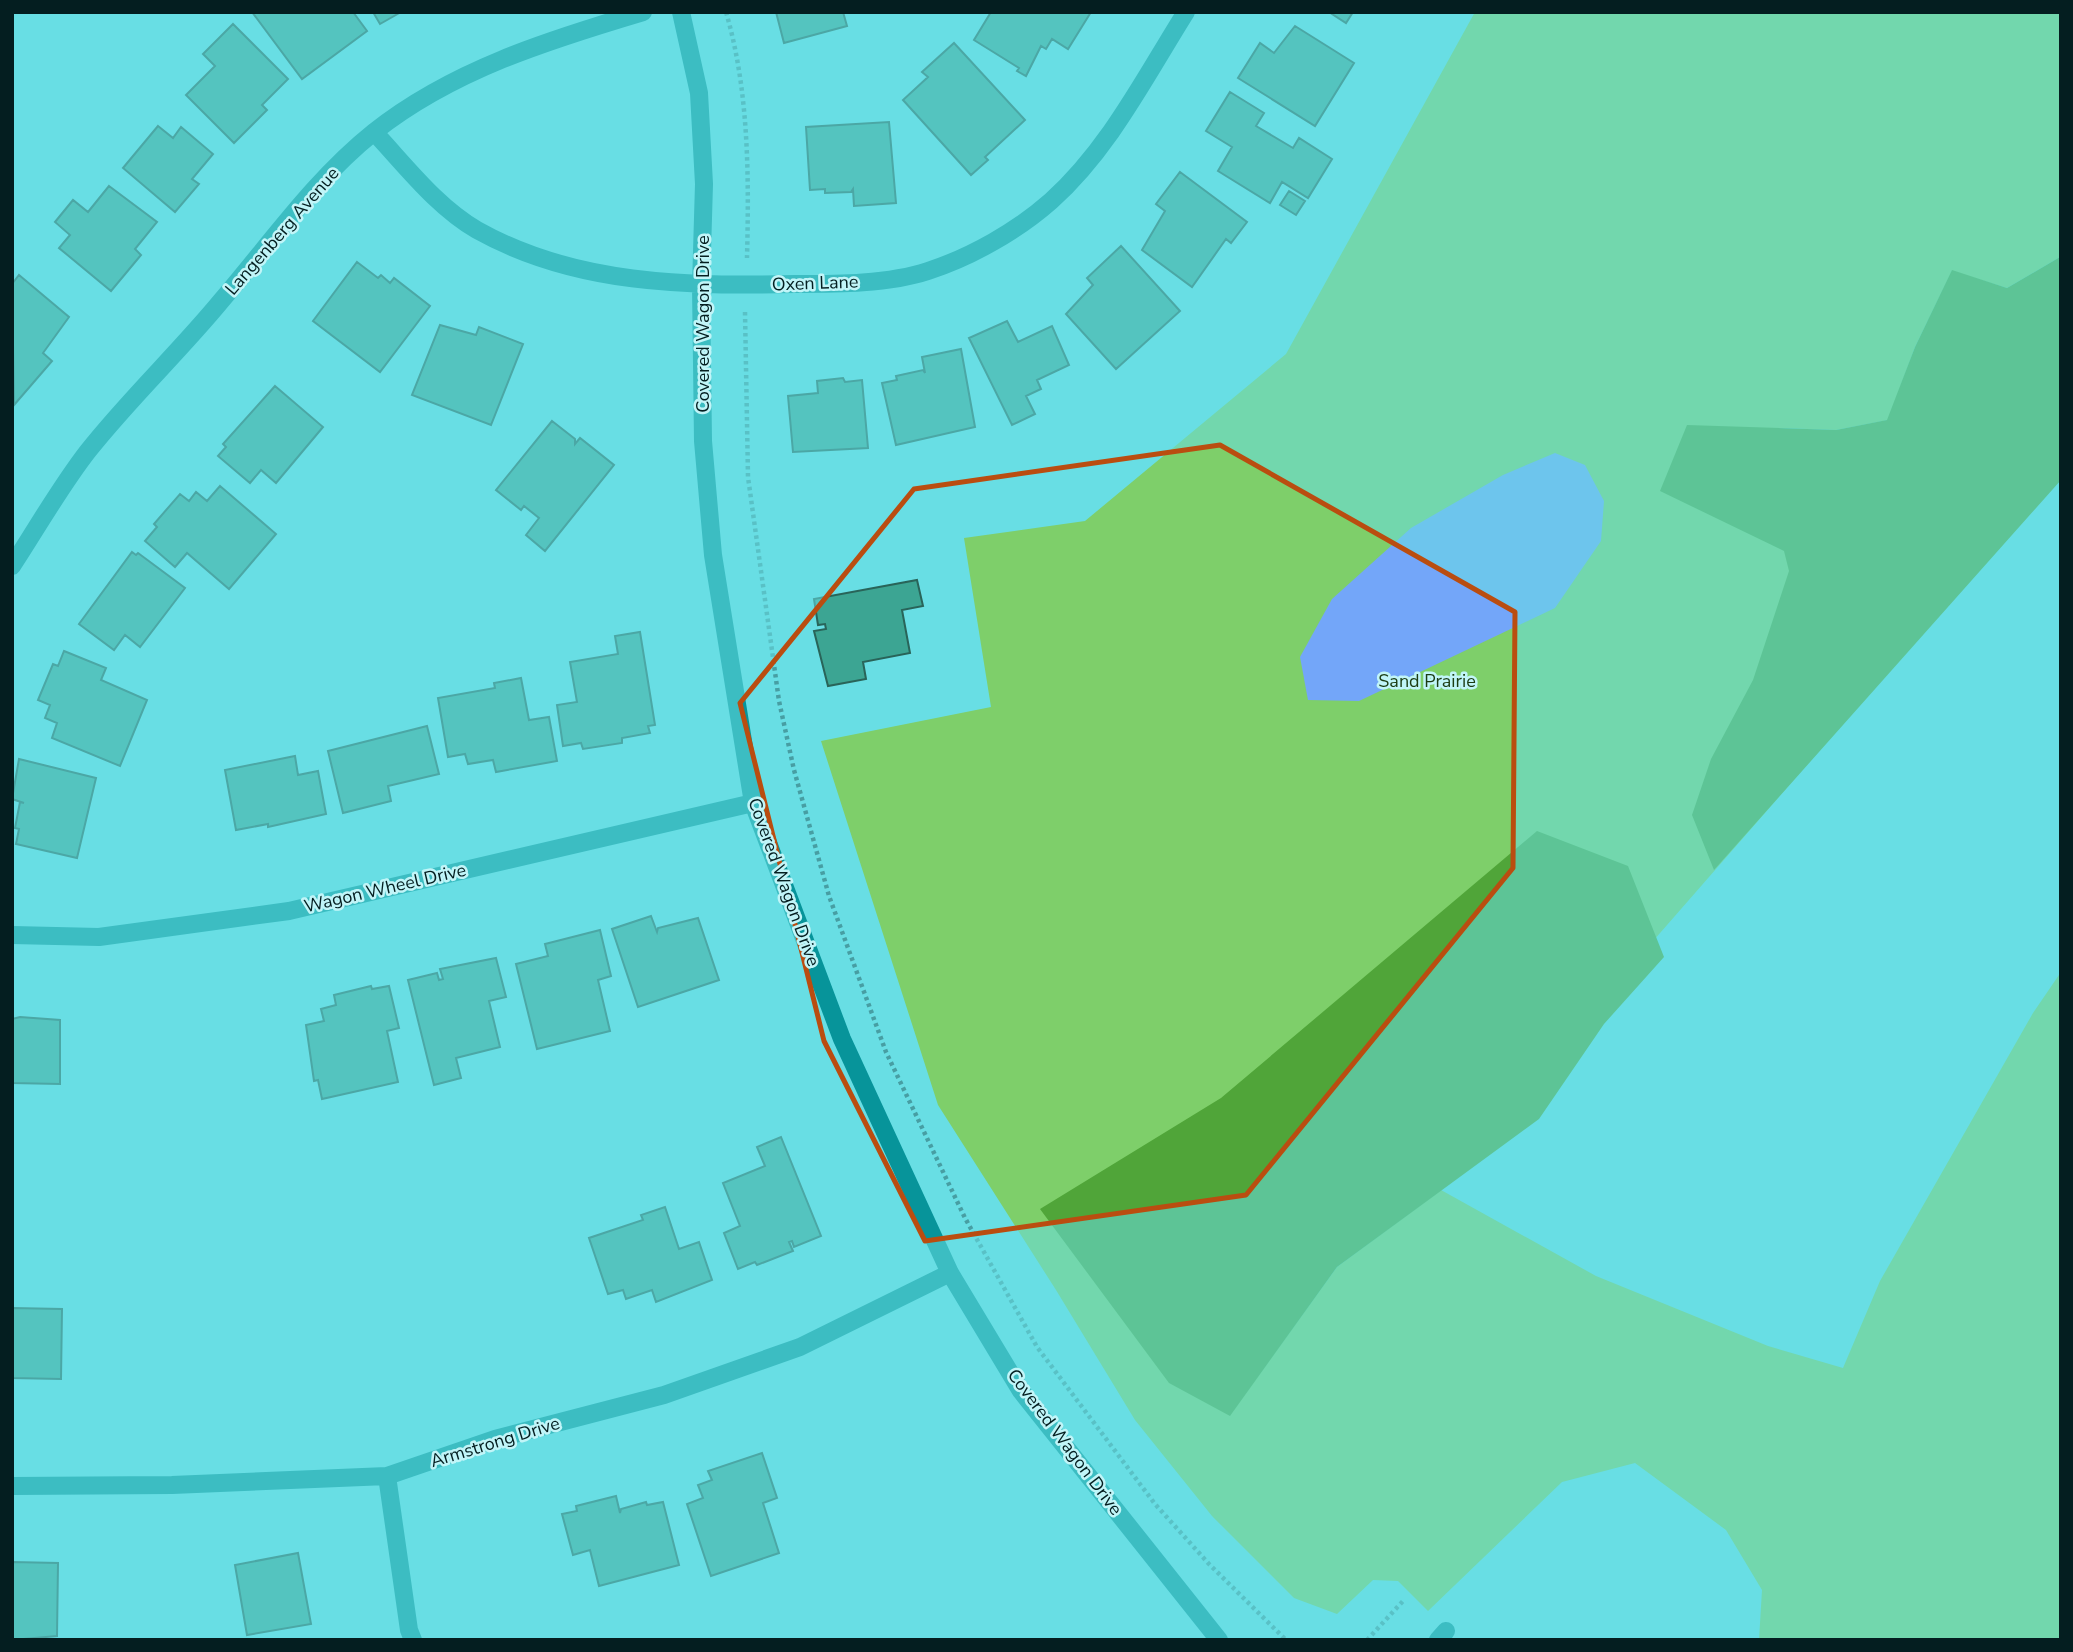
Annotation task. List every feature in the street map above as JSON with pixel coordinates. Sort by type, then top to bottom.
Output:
[{"type":"street","name":"Langenberg Avenue","points":[[12,566],[87,452],[178,352],[321,182],[374,132],[430,95],[485,66],[568,34],[643,12]]},
{"type":"street","name":"Covered Wagon Drive","points":[[681,12],[699,93],[704,184],[701,286],[703,441],[713,555],[754,803],[842,1039],[950,1273],[1021,1391],[1219,1640]]},
{"type":"street","name":"Oxen Lane","points":[[374,132],[433,197],[475,228],[518,250],[572,269],[701,286],[849,284],[926,272],[991,243],[1051,201],[1103,145],[1186,12]]},
{"type":"street","name":"Wagon Wheel Drive","points":[[12,935],[99,937],[289,911],[754,803]]},
{"type":"street","name":"Armstrong Drive","points":[[12,1486],[172,1485],[387,1476],[495,1439],[664,1395],[800,1347],[950,1273]]},
{"type":"street","points":[[387,1476],[409,1630],[414,1640]]},
{"type":"path","points":[[726,12],[736,51],[747,148],[744,352],[748,477],[779,701],[794,769],[829,896],[886,1052],[965,1217],[1037,1347],[1155,1504],[1209,1564],[1286,1640]]},
{"type":"path","points":[[1367,1640],[1403,1601]]},
{"type":"highlighted area","points":[[1220,445],[1515,612],[1513,868],[1246,1195],[925,1241],[824,1041],[740,703],[914,489]]},
{"type":"green space","name":"Sand Prairie","points":[[1475,12],[2061,12],[2060,257],[2007,288],[1952,271],[1915,347],[1888,420],[1836,430],[1779,428],[1965,584],[1515,1099],[1368,1017],[1229,1416],[1337,1267],[1441,1190],[1596,1276],[1768,1346],[1843,1368],[1880,1281],[2033,1013],[2061,972],[2061,1640],[1759,1640],[1762,1590],[1726,1530],[1635,1463],[1562,1482],[1428,1611],[1398,1581],[1373,1580],[1337,1614],[1294,1598],[1212,1516],[1135,1420],[938,1105],[821,741],[991,707],[964,538],[1085,521],[1286,354]]},
{"type":"green space","points":[[2061,238],[2061,480],[1714,870],[1692,815],[1711,759],[1753,680],[1789,571],[1784,551],[1660,491],[1687,425],[1836,430],[1887,420],[1915,347],[1952,270],[2007,288],[2060,257]]},
{"type":"green space","points":[[1537,831],[1628,866],[1664,957],[1604,1024],[1539,1119],[1337,1267],[1230,1416],[1169,1383],[1040,1209],[1221,1098]]},
{"type":"water","points":[[1555,453],[1585,465],[1604,501],[1601,541],[1555,608],[1359,701],[1308,700],[1300,657],[1332,599],[1411,528],[1503,475]]},
{"type":"building","points":[[252,12],[353,12],[367,31],[302,79]]},
{"type":"building","points":[[373,12],[401,12],[380,24]]},
{"type":"building","points":[[776,12],[843,12],[847,26],[784,43]]},
{"type":"building","points":[[991,12],[1091,12],[1068,49],[1052,39],[1046,49],[1041,46],[1026,76],[1017,71],[1019,68],[974,40]]},
{"type":"building","points":[[1329,12],[1353,12],[1346,23]]},
{"type":"building","points":[[233,24],[288,79],[262,105],[267,110],[234,143],[186,95],[215,66],[203,54]]},
{"type":"building","points":[[1295,26],[1354,63],[1315,126],[1238,78],[1260,43],[1274,53]]},
{"type":"building","points":[[954,43],[1025,120],[985,157],[988,160],[971,175],[903,100],[928,77],[922,72]]},
{"type":"building","points":[[1230,92],[1264,113],[1256,126],[1293,148],[1299,138],[1332,159],[1308,198],[1282,182],[1270,203],[1218,171],[1232,147],[1206,131]]},
{"type":"building","points":[[889,122],[896,203],[854,206],[853,189],[851,192],[825,193],[825,189],[810,190],[806,127]]},
{"type":"building","points":[[158,126],[173,138],[181,127],[213,154],[192,179],[199,184],[175,212],[123,168]]},
{"type":"building","points":[[1180,172],[1247,222],[1231,243],[1226,239],[1192,287],[1142,250],[1165,211],[1156,204]]},
{"type":"building","points":[[109,186],[157,222],[135,249],[141,255],[111,291],[59,248],[70,235],[55,222],[73,200],[88,212]]},
{"type":"building","points":[[1289,191],[1305,201],[1296,215],[1280,205]]},
{"type":"building","points":[[1121,246],[1180,311],[1116,369],[1066,314],[1093,285],[1087,278]]},
{"type":"building","points":[[357,262],[378,278],[381,275],[390,283],[394,278],[430,306],[380,372],[313,321]]},
{"type":"building","points":[[19,275],[69,317],[43,353],[52,361],[14,405],[12,284]]},
{"type":"building","points":[[1007,321],[1018,342],[1052,326],[1069,365],[1037,380],[1041,389],[1026,396],[1035,414],[1012,425],[969,338]]},
{"type":"building","points":[[440,325],[476,335],[479,327],[523,344],[491,425],[412,395]]},
{"type":"building","points":[[961,349],[975,427],[896,445],[882,383],[897,380],[896,376],[923,370],[925,373],[922,357]]},
{"type":"building","points":[[843,378],[845,382],[862,380],[868,448],[793,452],[788,396],[818,393],[817,381]]},
{"type":"building","points":[[275,386],[323,427],[276,483],[261,470],[250,483],[218,456],[226,447],[223,444]]},
{"type":"building","points":[[552,421],[575,439],[575,444],[580,438],[614,465],[545,551],[526,535],[539,518],[524,506],[521,510],[496,490]]},
{"type":"building","points":[[220,486],[276,534],[229,589],[187,553],[175,567],[145,541],[157,527],[154,524],[180,494],[189,501],[196,492],[207,501]]},
{"type":"building","points":[[132,552],[136,555],[138,553],[185,588],[140,647],[125,635],[114,650],[79,624]]},
{"type":"building","points":[[917,580],[923,606],[902,610],[910,653],[863,662],[866,679],[828,686],[814,631],[826,629],[825,624],[818,625],[814,599]]},
{"type":"building","points":[[640,632],[655,725],[648,726],[650,733],[622,738],[622,743],[583,749],[581,743],[563,746],[557,705],[577,702],[570,662],[618,654],[615,636]]},
{"type":"building","points":[[64,651],[106,668],[101,680],[147,700],[120,766],[52,738],[57,723],[45,718],[50,705],[38,700],[53,664],[58,666]]},
{"type":"building","points":[[521,678],[529,720],[549,717],[557,761],[496,772],[493,760],[468,764],[465,754],[448,757],[438,698],[495,688],[494,683]]},
{"type":"building","points":[[427,726],[439,774],[388,786],[391,801],[343,813],[328,751]]},
{"type":"building","points":[[295,756],[298,775],[318,771],[326,814],[268,827],[268,824],[236,830],[225,770]]},
{"type":"building","points":[[19,759],[96,778],[77,858],[16,844],[19,829],[15,828],[20,802],[24,803],[12,799]]},
{"type":"building","points":[[651,916],[657,932],[658,928],[698,918],[719,980],[638,1007],[612,929]]},
{"type":"building","points":[[600,930],[611,976],[598,980],[610,1031],[537,1049],[516,964],[548,956],[545,944]]},
{"type":"building","points":[[496,958],[506,997],[489,1001],[500,1047],[456,1058],[461,1078],[434,1085],[408,980],[437,973],[439,980],[443,979],[440,969]]},
{"type":"building","points":[[371,986],[372,989],[389,986],[399,1028],[387,1031],[398,1082],[322,1099],[318,1080],[314,1081],[306,1025],[324,1021],[321,1009],[336,1005],[334,995]]},
{"type":"building","points":[[20,1017],[60,1020],[60,1084],[12,1083],[12,1019]]},
{"type":"building","points":[[781,1137],[821,1236],[794,1247],[792,1241],[789,1242],[793,1251],[757,1265],[755,1262],[738,1269],[724,1233],[740,1226],[723,1183],[765,1166],[757,1147]]},
{"type":"building","points":[[665,1207],[679,1249],[699,1242],[712,1280],[656,1302],[652,1290],[626,1299],[623,1290],[608,1294],[589,1238],[643,1220],[641,1215]]},
{"type":"building","points":[[12,1308],[62,1309],[61,1379],[12,1378]]},
{"type":"building","points":[[762,1453],[777,1498],[763,1503],[779,1553],[711,1576],[687,1504],[703,1498],[698,1485],[712,1480],[708,1471]]},
{"type":"building","points":[[616,1496],[620,1513],[621,1509],[646,1502],[647,1505],[663,1502],[679,1565],[599,1586],[590,1550],[573,1555],[562,1514],[577,1511],[576,1506]]},
{"type":"building","points":[[298,1553],[311,1624],[247,1635],[235,1565]]},
{"type":"building","points":[[12,1562],[58,1563],[57,1636],[12,1640]]}]
